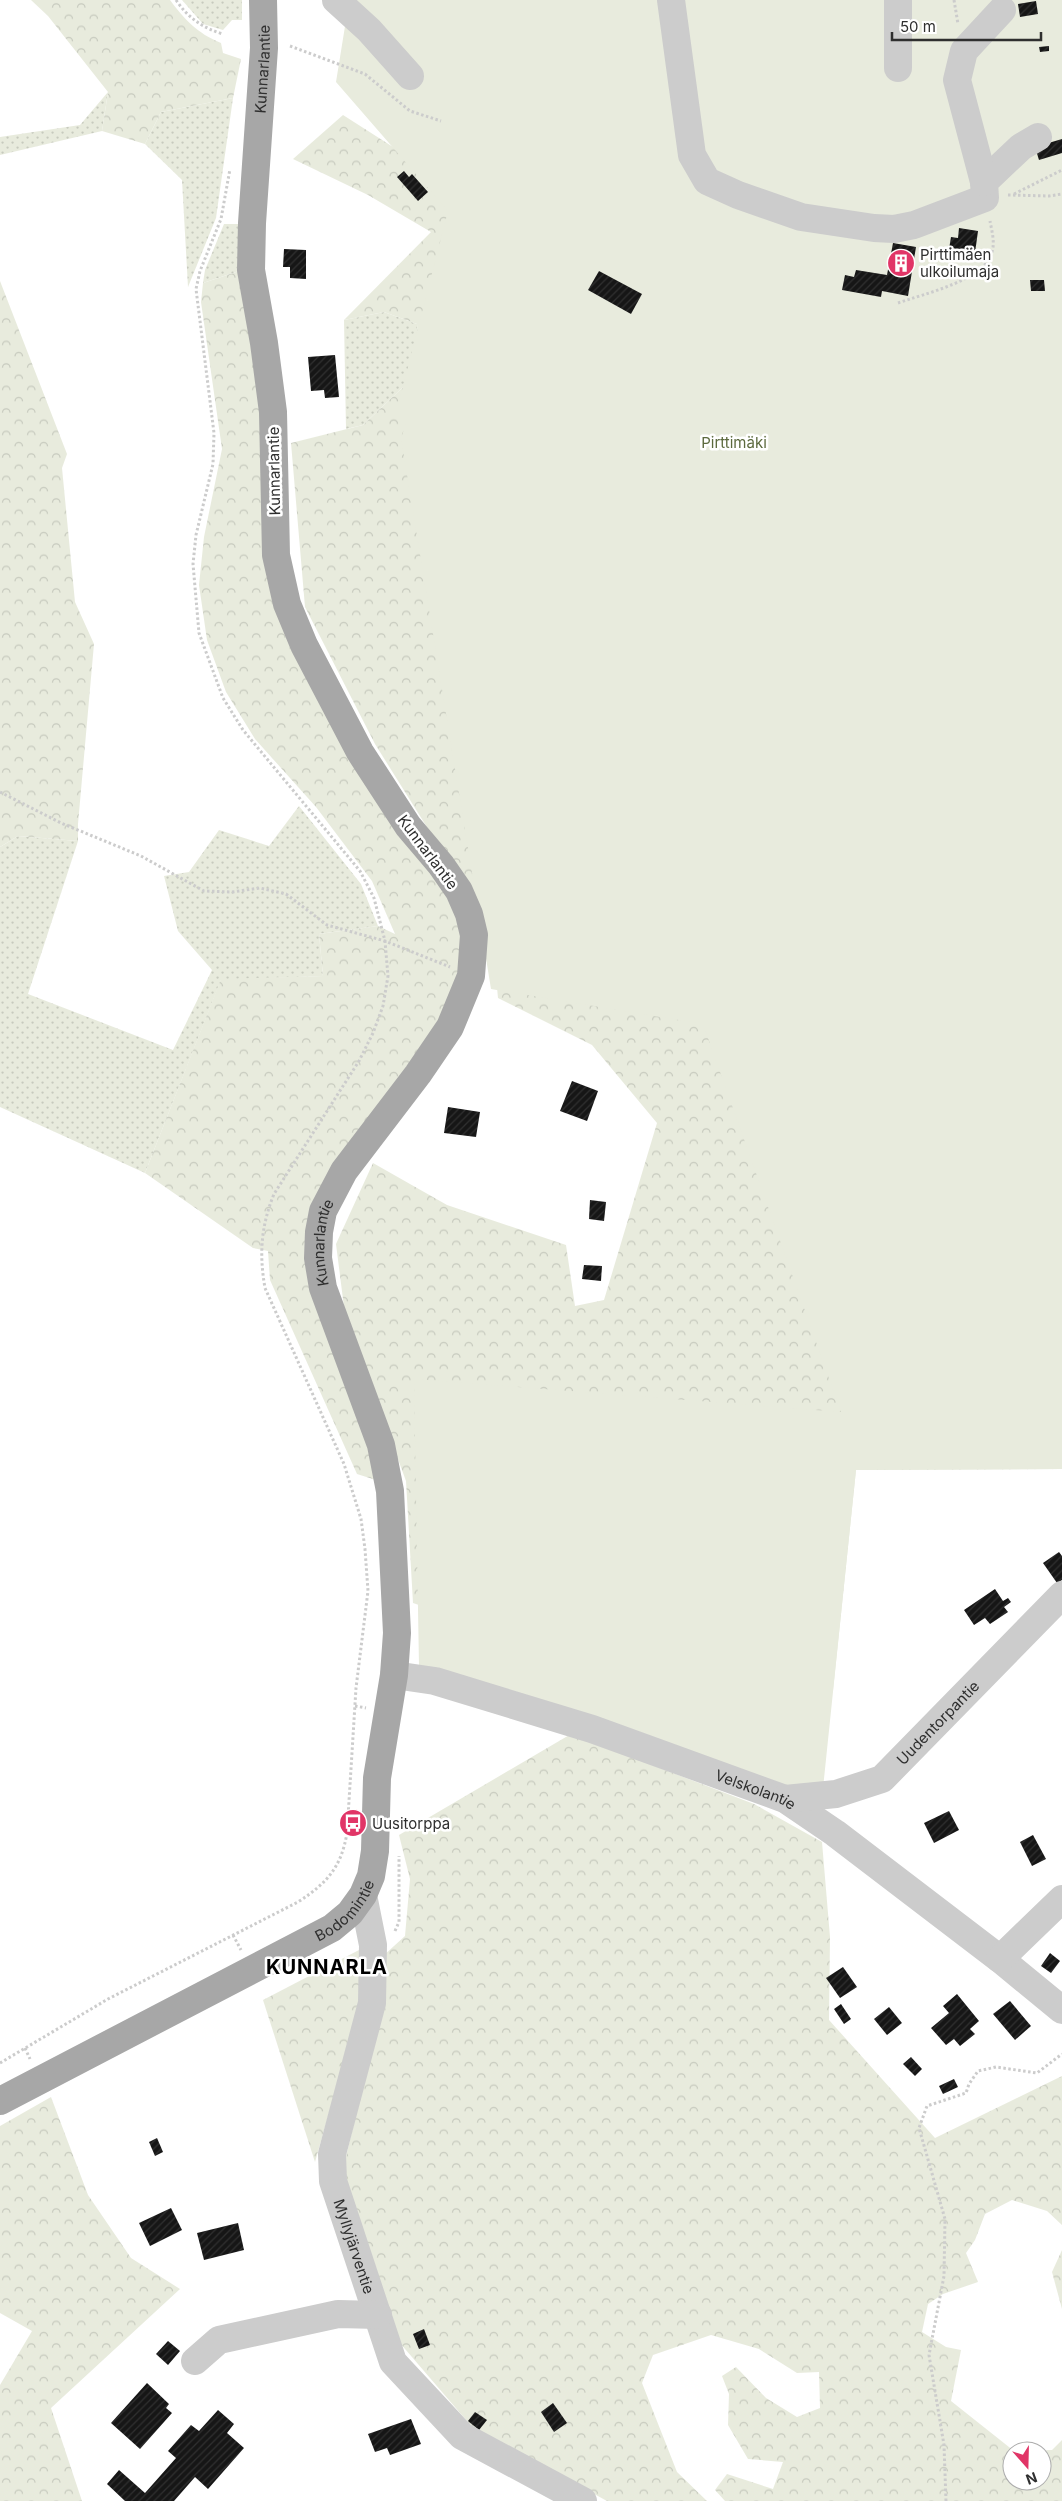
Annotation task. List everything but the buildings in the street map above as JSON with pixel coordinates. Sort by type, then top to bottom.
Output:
[{"type":"main road","name":"Kunnarlantie","points":[[263,0],[264,48],[252,223],[251,270],[264,343],[273,412],[276,555],[280,578],[287,604],[304,645],[360,752],[408,826],[459,891],[469,914],[474,935],[471,976],[450,1027],[418,1074],[344,1171],[323,1211],[319,1232],[318,1258],[322,1288],[381,1445],[390,1491],[397,1633],[394,1675]]},
{"type":"main road","name":"Bodomintie","points":[[0,2101],[314,1940],[350,1913],[363,1895],[371,1876],[375,1851],[378,1778],[394,1675]]},
{"type":"street","points":[[336,0],[369,30],[410,76]]},
{"type":"street","points":[[671,0],[692,155],[707,181],[738,195],[801,217],[874,228],[894,229],[914,225],[985,190],[1021,147],[1038,138]]},
{"type":"street","points":[[898,0],[898,68]]},
{"type":"street","points":[[985,190],[957,80],[964,51],[1002,10]]},
{"type":"street","name":"Uudentorpantie","points":[[785,1799],[836,1794],[882,1778],[1062,1595]]},
{"type":"street","name":"Velskolantie","points":[[394,1675],[435,1681],[592,1729],[785,1799],[835,1833],[1000,1959],[1062,2010]]},
{"type":"street","name":"Myllyjärventie","points":[[363,1895],[373,1945],[372,2003],[332,2154],[334,2181],[393,2362],[462,2436],[583,2501]]},
{"type":"street","points":[[1000,1959],[1062,1899]]},
{"type":"street","points":[[195,2361],[219,2340],[338,2314],[378,2315]]},
{"type":"path","points":[[176,0],[184,12],[206,29],[223,34]]},
{"type":"path","points":[[290,46],[365,74],[410,111],[441,121]]},
{"type":"path","points":[[0,2063],[108,1999],[298,1902],[320,1888],[336,1868],[344,1852],[348,1833],[356,1688],[368,1591],[361,1520],[344,1464],[265,1288],[261,1267],[260,1241],[265,1216],[274,1194],[359,1062],[383,1006],[388,976],[385,940],[374,898],[360,871],[243,730],[223,698],[199,633],[193,564],[196,535],[213,464],[214,433],[196,290],[200,271],[221,219],[231,163]]},
{"type":"path","points":[[1062,170],[1013,195],[1049,196],[1062,194]]},
{"type":"path","points":[[898,303],[970,277],[983,268],[992,254],[994,238],[985,190]]},
{"type":"path","points":[[0,792],[61,823],[141,856],[204,891],[232,892],[260,888],[286,894],[327,924],[385,940],[471,976]]},
{"type":"path","points":[[373,1945],[390,1936],[396,1930],[399,1922],[400,1862],[398,1852]]},
{"type":"path","points":[[946,2501],[944,2445],[929,2355],[944,2276],[945,2219],[919,2128],[927,2106],[966,2093],[969,2084],[978,2071],[996,2067],[1037,2073],[1062,2054]]},
{"type":"green space","points":[[31,0],[170,0],[192,25],[205,35],[221,43],[223,53],[241,59],[233,98],[161,112],[145,144],[102,131],[108,92],[48,16]]},
{"type":"green space","points":[[182,0],[242,0],[242,20],[232,20],[223,30],[203,24]]},
{"type":"green space","name":"Pirttimäki","points":[[342,0],[1062,0],[1062,1469],[856,1470],[822,1798],[419,1666],[414,1379],[841,1412],[703,1024],[491,989],[401,438],[407,421],[399,421],[397,410],[448,211],[336,82],[347,14]]},
{"type":"green space","points":[[108,92],[102,131],[0,155],[0,137],[80,125]]},
{"type":"green space","points":[[233,98],[216,218],[188,287],[182,180],[145,144],[161,112]]},
{"type":"green space","points":[[343,115],[415,161],[579,298],[1062,1469],[856,1470],[833,1690],[511,1636],[413,1603],[406,1481],[345,1315],[336,1244],[373,1163],[447,1205],[566,1245],[575,1306],[604,1300],[657,1123],[592,1045],[498,998],[494,956],[475,904],[375,744],[305,607],[291,443],[363,425],[419,372],[417,324],[384,312],[344,320],[431,232],[368,195],[293,159]]},
{"type":"green space","points":[[224,224],[241,224],[242,270],[203,283],[205,270]]},
{"type":"green space","points":[[242,270],[264,395],[269,563],[445,885],[463,932],[455,995],[312,1223],[379,1481],[357,1474],[270,1280],[268,1251],[253,1248],[145,1173],[221,979],[323,976],[319,934],[378,926],[395,934],[372,881],[316,807],[255,739],[226,692],[207,640],[199,585],[204,537],[222,449],[201,302],[203,283]]},
{"type":"green space","points":[[0,281],[67,454],[62,468],[75,602],[94,644],[78,841],[18,836],[0,847]]},
{"type":"green space","points":[[384,312],[417,324],[419,372],[363,425],[346,429],[344,320]]},
{"type":"green space","points":[[299,806],[361,884],[378,926],[319,934],[323,976],[221,980],[145,1173],[0,1107],[0,847],[18,836],[78,841],[28,994],[173,1050],[212,970],[178,931],[164,876],[189,872],[219,830],[269,846]]},
{"type":"green space","points":[[571,1734],[754,1804],[822,1842],[830,1937],[829,2020],[935,2138],[1062,2076],[1062,2225],[1047,2211],[1012,2200],[985,2214],[975,2240],[966,2253],[978,2282],[943,2294],[928,2304],[922,2332],[946,2347],[961,2350],[951,2401],[1002,2441],[1002,2491],[1052,2491],[1052,2450],[1062,2440],[1062,2501],[725,2501],[715,2490],[727,2474],[773,2489],[783,2462],[748,2459],[728,2425],[729,2394],[722,2376],[736,2367],[766,2398],[797,2417],[820,2408],[819,2372],[797,2373],[759,2349],[711,2335],[653,2355],[642,2383],[677,2472],[707,2501],[607,2501],[473,2428],[393,2335],[342,2173],[381,2011],[383,1956],[405,1936],[410,1879],[399,1835]]},
{"type":"green space","points":[[359,1950],[360,2004],[315,2162],[263,2000]]},
{"type":"green space","points":[[51,2097],[88,2195],[131,2258],[180,2289],[51,2408],[82,2501],[0,2501],[0,2385],[32,2331],[0,2313],[0,2126]]},
{"type":"green space","points":[[1062,2250],[1062,2309],[1052,2272]]},
{"type":"place","name":"Pirttimäen ulkoilumaja","points":[[901,263]]},
{"type":"place","name":"Uusitorppa","points":[[353,1823]]},
{"type":"district","name":"KUNNARLA","points":[[327,1967]]}]
